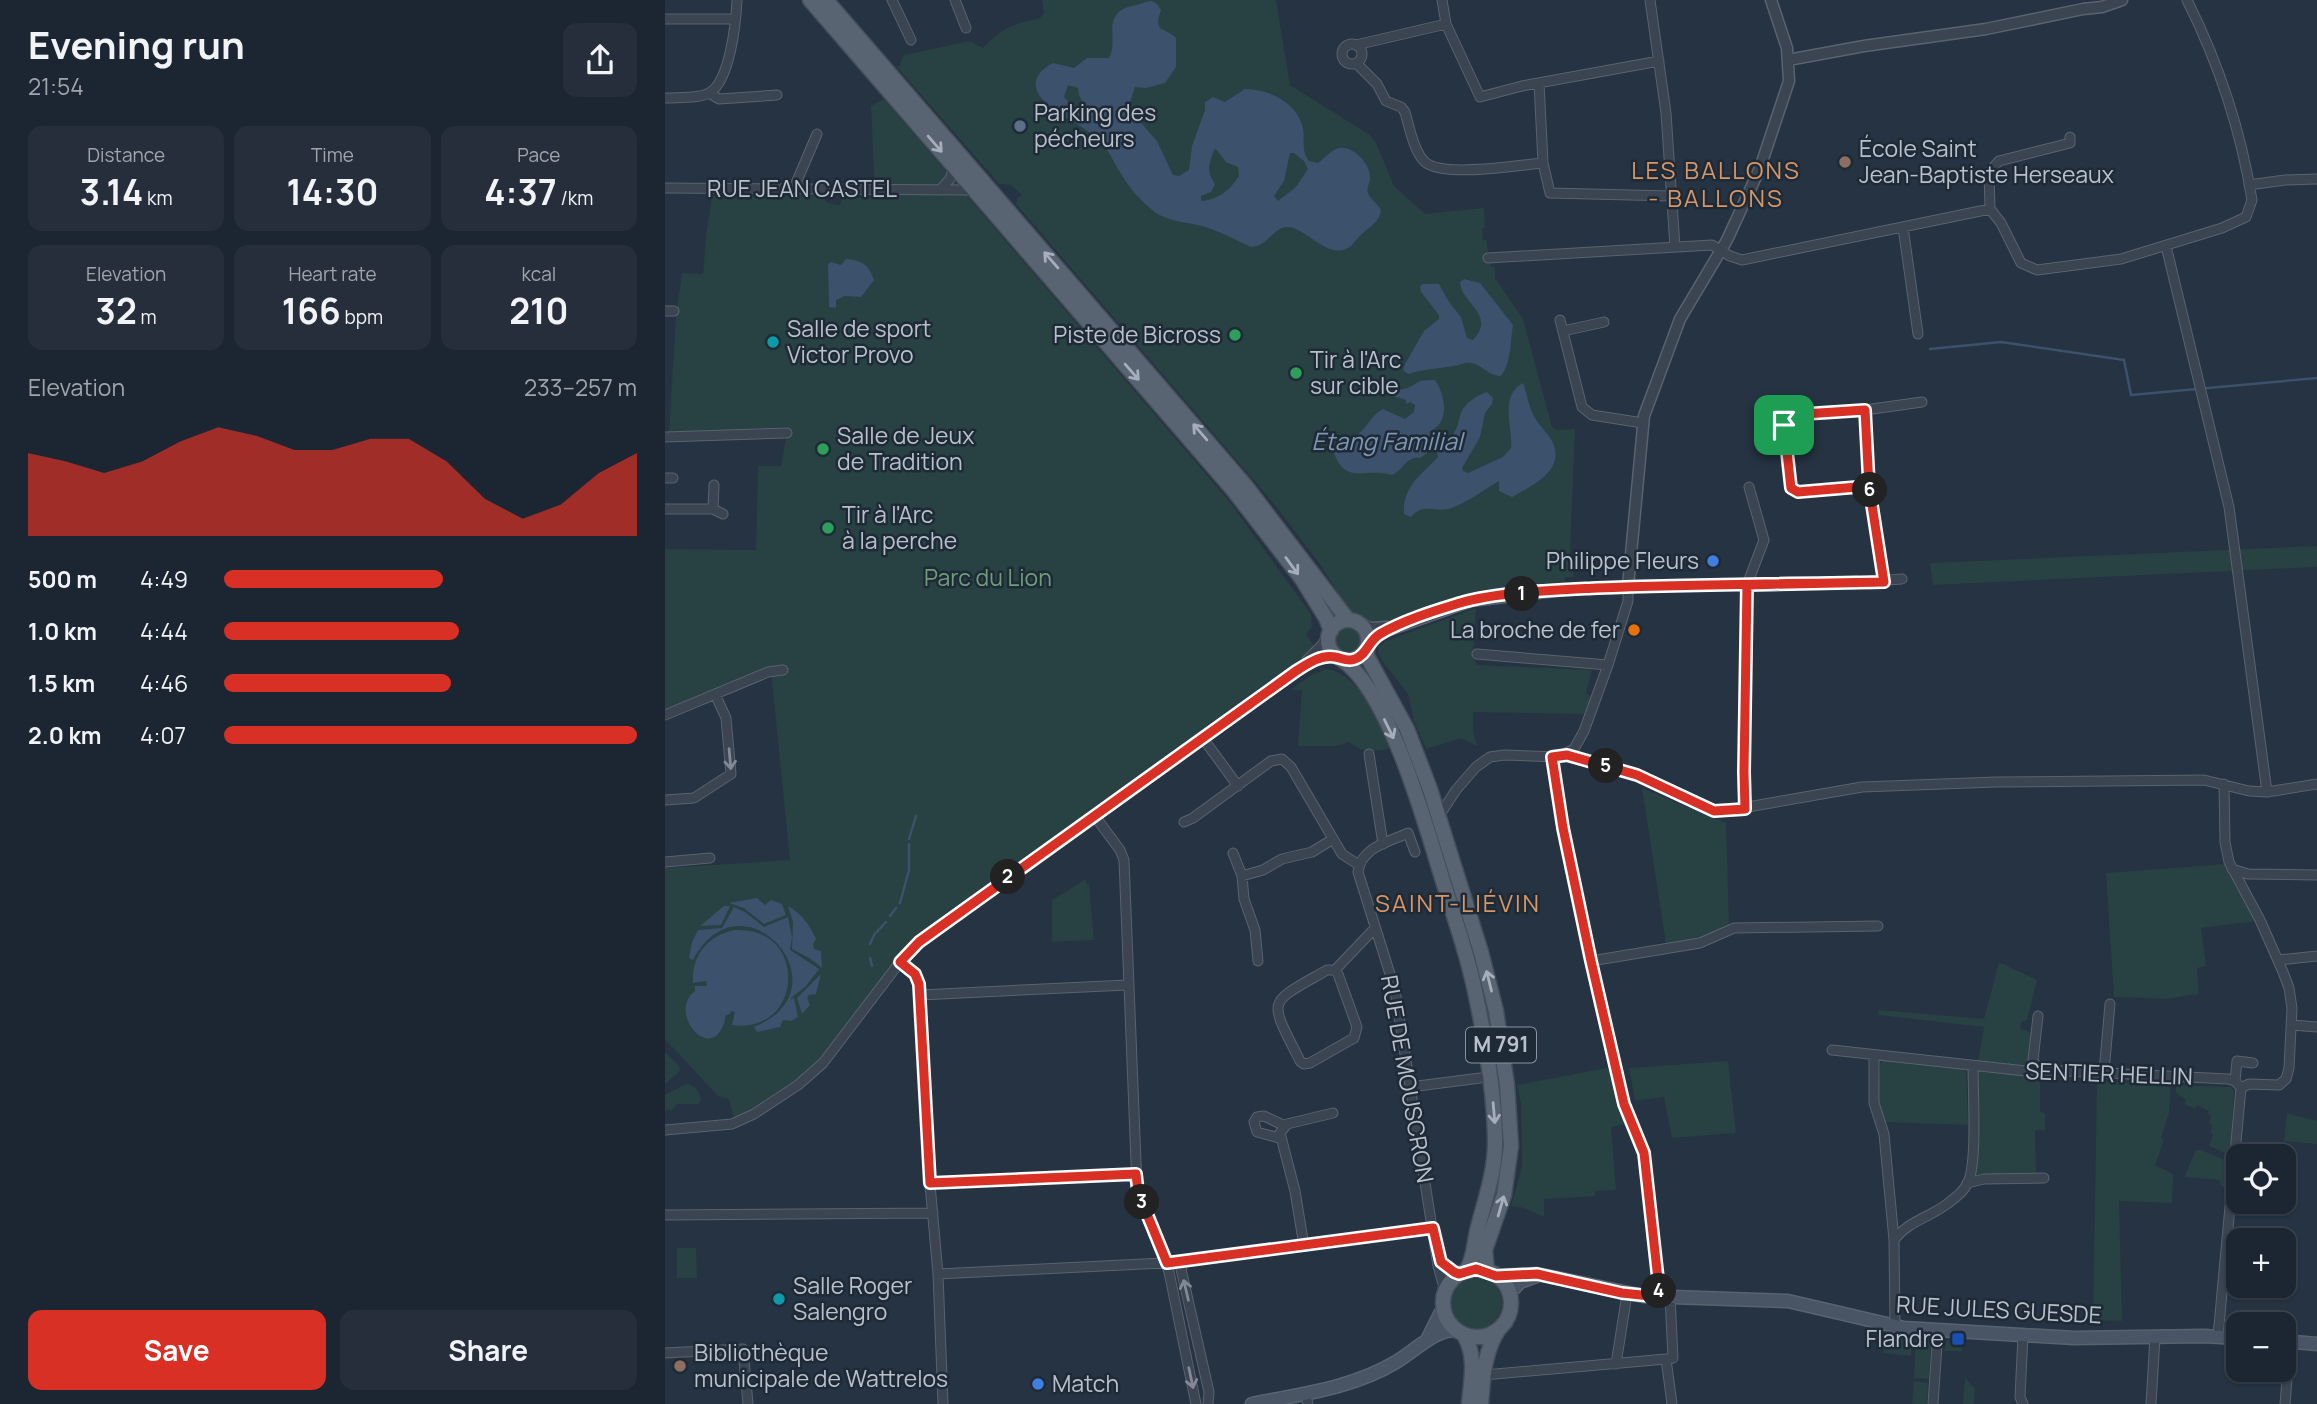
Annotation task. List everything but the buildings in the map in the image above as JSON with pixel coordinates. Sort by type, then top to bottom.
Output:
[{"type":"main road","points":[[810,0],[1250,510],[1311,593],[1330,632],[1329,645],[1339,658],[1356,659],[1367,646],[1367,633],[1354,622],[1245,485],[827,0]]},
{"type":"main road","points":[[1330,632],[1337,624],[1354,622]]},
{"type":"main road","name":"M 791","points":[[1367,646],[1367,656],[1406,729],[1430,789],[1489,981],[1508,1093],[1511,1137],[1510,1164],[1502,1203],[1485,1250],[1491,1273]]},
{"type":"main road","name":"M 791","points":[[1339,658],[1355,670],[1374,699],[1400,753],[1462,943],[1478,1005],[1492,1089],[1495,1152],[1472,1259],[1462,1272]]},
{"type":"main road","points":[[1423,1344],[1437,1323],[1443,1308],[1445,1291],[1450,1282],[1462,1272],[1491,1273],[1504,1283],[1509,1294],[1509,1313],[1489,1346],[1481,1404]]},
{"type":"main road","name":"RUE JULES GUESDE","points":[[1491,1273],[1525,1273],[1627,1294],[1788,1301],[1895,1327],[2023,1335],[2226,1337]]},
{"type":"main road","name":"RUE JULES GUESDE","points":[[1509,1294],[1515,1286],[1527,1279],[1552,1278]]},
{"type":"main road","points":[[1443,1308],[1448,1322],[1471,1347],[1473,1358],[1469,1404]]},
{"type":"main road","points":[[1252,1404],[1307,1399],[1383,1369],[1445,1330],[1481,1337],[1499,1329]]},
{"type":"main road","points":[[2296,1343],[2317,1344]]},
{"type":"street","points":[[709,93],[717,85],[724,70],[737,0]]},
{"type":"street","points":[[892,0],[911,40]]},
{"type":"street","points":[[955,0],[966,28]]},
{"type":"street","points":[[1442,0],[1446,24],[1480,97],[1659,61]]},
{"type":"street","points":[[1650,0],[1670,154],[1675,247]]},
{"type":"street","points":[[1567,755],[1580,740],[1608,665],[1628,600],[1643,423],[1660,369],[1679,319],[1721,250],[1765,155],[1787,91],[1789,61],[1771,0]]},
{"type":"street","points":[[1789,61],[1905,39],[1986,30],[2102,7],[2122,0]]},
{"type":"street","points":[[2070,137],[2070,143],[1999,161],[1989,173],[1990,209],[2006,231],[2021,263],[2037,270],[2121,259],[2223,228],[2246,217],[2252,200],[2226,93],[2187,0]]},
{"type":"street","points":[[665,19],[735,19]]},
{"type":"street","points":[[1446,24],[1345,47],[1342,53],[1347,63],[1356,64],[1377,84],[1386,101],[1401,107],[1405,112],[1419,152],[1424,162],[1432,167],[1454,171],[1543,163]]},
{"type":"street","points":[[1356,45],[1362,54],[1356,64]]},
{"type":"street","points":[[1539,83],[1543,163],[1549,193],[1671,196]]},
{"type":"street","points":[[665,97],[709,93],[719,99],[777,95]]},
{"type":"street","points":[[794,188],[817,134]]},
{"type":"street","points":[[940,190],[950,179],[954,166]]},
{"type":"street","points":[[2249,185],[2317,179]]},
{"type":"street","name":"RUE JEAN CASTEL","points":[[665,188],[969,190],[978,194]]},
{"type":"street","points":[[1488,258],[1712,245],[1742,260],[1990,209]]},
{"type":"street","points":[[1903,227],[1918,334]]},
{"type":"street","points":[[2166,246],[2229,507],[2267,792]]},
{"type":"street","points":[[1560,320],[1582,407],[1592,415],[1643,423]]},
{"type":"street","points":[[1563,331],[1604,321]]},
{"type":"street","points":[[1869,486],[1798,492],[1791,488],[1784,425],[1789,415],[1865,410],[1922,402]]},
{"type":"street","points":[[1865,410],[1869,486],[1884,582]]},
{"type":"street","points":[[665,437],[787,433]]},
{"type":"street","points":[[665,509],[718,511],[714,485]]},
{"type":"street","points":[[1745,809],[1747,585],[1764,540],[1749,487]]},
{"type":"street","points":[[1367,646],[1381,634],[1404,624],[1471,601],[1564,590],[1628,586],[1884,582],[1902,579]]},
{"type":"street","points":[[1354,622],[1375,628],[1404,624]]},
{"type":"street","points":[[1296,671],[1319,649],[1330,632]]},
{"type":"street","points":[[1477,654],[1608,665]]},
{"type":"street","points":[[665,1130],[732,1124],[754,1114],[798,1085],[823,1063],[900,962],[919,942],[1296,671],[1316,660],[1339,658]]},
{"type":"street","points":[[665,715],[768,672],[783,670]]},
{"type":"street","points":[[665,800],[694,798],[731,774],[726,718],[715,694]]},
{"type":"street","points":[[1202,737],[1238,786]]},
{"type":"street","points":[[1369,754],[1383,844]]},
{"type":"street","points":[[1439,816],[1456,790],[1476,767],[1490,757],[1504,755],[1567,755],[1643,777],[1714,811],[1745,809],[1862,787],[1996,782],[2197,780],[2267,792],[2317,784]]},
{"type":"street","points":[[1483,1375],[1673,1358],[1644,1153],[1626,1112],[1561,818],[1552,757]]},
{"type":"street","points":[[1184,822],[1271,761],[1279,759],[1291,767],[1346,858],[1359,865],[1368,852],[1408,833],[1415,852]]},
{"type":"street","points":[[2224,784],[2226,848],[2232,869],[2278,960],[2291,995],[2292,1025],[2317,1027]]},
{"type":"street","points":[[1430,789],[1443,793],[1456,790]]},
{"type":"street","points":[[1094,815],[1120,850],[1124,860],[1129,970],[1127,985],[1138,1192],[1167,1263],[1196,1404]]},
{"type":"street","points":[[1242,876],[1263,870],[1282,859],[1312,852],[1333,839]]},
{"type":"street","points":[[1233,853],[1239,864],[1244,899],[1255,930],[1258,961]]},
{"type":"street","points":[[665,862],[710,858]]},
{"type":"street","name":"RUE DE MOUSCRON","points":[[1359,865],[1359,879],[1395,990],[1438,1266],[1445,1291]]},
{"type":"street","points":[[2232,869],[2248,874],[2317,875]]},
{"type":"street","points":[[1591,961],[1700,943],[1734,928],[1878,926]]},
{"type":"street","points":[[1335,970],[1357,1032],[1354,1038],[1304,1064],[1278,1016],[1278,1002],[1284,995],[1328,970],[1335,970],[1375,928]]},
{"type":"street","points":[[2278,960],[2317,956]]},
{"type":"street","points":[[900,962],[917,976],[920,995],[930,1183],[938,1274],[943,1404]]},
{"type":"street","points":[[920,995],[1127,985]]},
{"type":"street","points":[[2104,1072],[2110,1004]]},
{"type":"street","points":[[2037,1067],[2033,1060],[2038,1016]]},
{"type":"street","name":"SENTIER HELLIN","points":[[1832,1050],[2026,1071],[2037,1067],[2046,1070],[2190,1073],[2238,1084],[2277,1085],[2284,1082],[2288,1075],[2292,1025]]},
{"type":"street","points":[[1874,1055],[1874,1103],[1884,1134],[1893,1240],[1895,1327]]},
{"type":"street","points":[[2218,1336],[2238,1084],[2237,1061],[2253,1063]]},
{"type":"street","points":[[1893,1240],[1906,1227],[1955,1198],[1968,1183],[1972,1161],[1973,1066]]},
{"type":"street","points":[[1410,1087],[1480,1078]]},
{"type":"street","points":[[1304,1246],[1295,1191],[1279,1138],[1280,1130],[1285,1126],[1333,1113]]},
{"type":"street","points":[[1279,1138],[1257,1132],[1254,1122],[1264,1116],[1285,1126]]},
{"type":"street","points":[[930,1183],[1136,1174]]},
{"type":"street","points":[[1968,1183],[2045,1178]]},
{"type":"street","points":[[665,1215],[933,1213]]},
{"type":"street","points":[[938,1274],[1184,1262],[1433,1228]]},
{"type":"street","points":[[1437,1252],[1445,1267],[1462,1272]]},
{"type":"street","points":[[1184,1262],[1181,1269],[1209,1392],[1208,1404]]},
{"type":"street","points":[[1616,1364],[1627,1294]]},
{"type":"street","points":[[1181,1329],[1195,1328]]},
{"type":"street","points":[[1933,1404],[1938,1330]]},
{"type":"street","points":[[2023,1335],[2020,1397],[2023,1404]]},
{"type":"street","points":[[2151,1404],[2155,1337]]},
{"type":"street","points":[[665,1353],[743,1349],[748,1404]]},
{"type":"street","points":[[1666,1360],[1672,1404]]},
{"type":"street","points":[[2285,1404],[2286,1382]]},
{"type":"green space","points":[[1042,0],[1276,0],[1290,85],[1370,135],[1394,186],[1425,214],[1484,208],[1483,240],[1486,240],[1491,267],[1495,267],[1495,278],[1523,319],[1552,427],[1556,430],[1575,429],[1570,553],[1574,577],[1565,577],[1566,585],[1459,599],[1411,618],[1381,625],[1368,623],[1349,612],[1322,567],[1274,504],[1016,204],[1017,198],[1022,195],[1011,185],[999,184],[896,66],[901,66],[904,55],[970,41],[983,48],[1008,28],[1039,19],[1044,13]]},
{"type":"green space","name":"Parc du Lion","points":[[884,99],[1229,501],[1311,614],[1312,627],[1306,634],[1316,649],[924,933],[906,949],[816,1065],[775,1099],[734,1119],[729,1099],[718,1096],[665,1039],[665,868],[790,860],[771,670],[770,668],[665,709],[665,549],[756,550],[758,466],[781,466],[787,433],[786,427],[669,433],[676,316],[682,273],[703,274],[712,196],[822,196],[828,203],[840,205],[842,198],[875,198],[871,106]]},
{"type":"green space","points":[[2317,546],[2317,567],[1933,585],[1930,563]]},
{"type":"green space","points":[[1476,608],[1473,653],[1477,665],[1592,670],[1586,694],[1591,696],[1586,714],[1473,712],[1473,730],[1477,746],[1461,738],[1426,749],[1414,721],[1408,694],[1382,661],[1378,653],[1379,646],[1386,641]]},
{"type":"green space","points":[[1348,626],[1359,630],[1363,641],[1359,652],[1348,656],[1337,652],[1333,641],[1337,630]]},
{"type":"green space","points":[[1327,669],[1349,679],[1358,689],[1374,712],[1390,748],[1368,751],[1349,742],[1336,746],[1298,746],[1302,690],[1290,690],[1313,674]]},
{"type":"green space","points":[[1642,788],[1726,823],[1729,926],[1699,940],[1666,944]]},
{"type":"green space","points":[[2226,864],[2258,921],[2201,928],[2206,966],[2197,968],[2199,994],[2166,999],[2114,997],[2106,873]]},
{"type":"green space","points":[[1086,879],[1086,884],[1089,884],[1094,940],[1052,942],[1052,900]]},
{"type":"green space","points":[[1999,962],[2037,980],[2027,1020],[2021,1022],[2020,1029],[2033,1035],[2028,1076],[2040,1078],[2040,1112],[2045,1113],[2045,1130],[2035,1130],[2036,1175],[1974,1176],[1978,1062],[1984,1027],[1878,1015],[1879,1010],[1984,1019]]},
{"type":"green space","points":[[665,1052],[679,1066],[680,1071],[665,1084]]},
{"type":"green space","points":[[1883,1060],[1966,1069],[1968,1125],[1885,1122],[1879,1102],[1880,1064]]},
{"type":"green space","points":[[1728,1061],[1736,1133],[1672,1138],[1664,1097],[1635,1101],[1629,1068]]},
{"type":"green space","points":[[1606,1068],[1615,1071],[1626,1124],[1611,1127],[1616,1190],[1595,1191],[1595,1196],[1544,1199],[1544,1217],[1524,1208],[1511,1206],[1522,1167],[1521,1103],[1517,1085]]},
{"type":"green space","points":[[2097,1081],[2171,1084],[2169,1113],[2161,1138],[2164,1140],[2155,1165],[2173,1174],[2172,1203],[2119,1201],[2122,1321],[2093,1320]]},
{"type":"green space","points":[[686,1084],[697,1090],[701,1101],[698,1104],[677,1104],[672,1110],[665,1110],[665,1095]]},
{"type":"green space","points":[[2176,1085],[2230,1087],[2234,1090],[2231,1144],[2226,1144],[2226,1153],[2209,1146],[2213,1134],[2210,1132],[2212,1125],[2209,1123],[2209,1111],[2197,1105],[2195,1109],[2184,1104],[2186,1100],[2176,1093]]},
{"type":"green space","points":[[2287,1113],[2317,1121],[2317,1144],[2284,1141]]},
{"type":"green space","points":[[2196,1150],[2226,1161],[2226,1186],[2221,1186],[2220,1180],[2184,1177]]},
{"type":"green space","points":[[677,1248],[696,1248],[697,1278],[677,1278]]},
{"type":"green space","points":[[1476,1277],[1495,1284],[1502,1303],[1495,1322],[1476,1329],[1457,1322],[1450,1303],[1457,1284]]},
{"type":"green space","points":[[1896,1335],[1911,1337],[1911,1356],[1883,1353],[1884,1345],[1894,1344]]},
{"type":"green space","points":[[1916,1338],[1931,1339],[1929,1379],[1914,1378]]},
{"type":"green space","points":[[1947,1340],[1962,1341],[1962,1351],[1944,1351]]},
{"type":"green space","points":[[1965,1378],[1975,1389],[1974,1404],[1963,1404]]},
{"type":"green space","points":[[1914,1381],[1928,1383],[1927,1404],[1912,1404]]},
{"type":"water","points":[[1152,1],[1161,10],[1159,26],[1176,38],[1176,67],[1165,83],[1146,88],[1135,87],[1128,108],[1157,141],[1173,175],[1179,176],[1189,170],[1192,146],[1205,110],[1205,102],[1213,97],[1225,102],[1245,89],[1272,94],[1288,104],[1300,119],[1305,153],[1309,161],[1318,163],[1333,150],[1341,148],[1353,151],[1367,165],[1370,179],[1368,193],[1381,210],[1376,221],[1351,246],[1335,250],[1287,227],[1251,247],[1209,228],[1162,216],[1150,209],[1135,193],[1097,138],[1042,99],[1036,83],[1038,75],[1045,68],[1053,63],[1074,68],[1087,58],[1109,58],[1113,43],[1112,27],[1117,14],[1124,9]],"holes":[[[1068,85],[1078,88],[1086,110],[1076,110],[1064,97]],[[1216,149],[1226,162],[1238,167],[1239,176],[1223,193],[1213,199],[1201,201],[1201,196],[1211,192],[1215,184],[1209,167]],[[1290,153],[1294,153],[1304,161],[1308,169],[1296,187],[1278,201],[1274,196],[1284,181]]]},
{"type":"water","points":[[846,259],[864,264],[874,280],[861,297],[845,296],[836,300],[836,308],[829,307],[828,264],[831,262],[841,265]]},
{"type":"water","name":"Étang Familial","points":[[1464,279],[1480,283],[1513,325],[1505,370],[1501,376],[1468,363],[1408,374],[1403,370],[1405,364],[1424,331],[1439,319],[1439,315],[1421,292],[1422,284],[1439,284],[1461,317],[1467,338],[1473,340],[1479,331],[1480,316],[1462,290],[1460,282]]},
{"type":"water","name":"Étang Familial","points":[[1435,380],[1442,394],[1444,408],[1441,422],[1430,431],[1427,453],[1420,458],[1411,459],[1392,475],[1358,473],[1344,469],[1334,453],[1361,431],[1379,411],[1383,409],[1405,419],[1414,412],[1415,405],[1410,402],[1406,404],[1406,400],[1388,392],[1408,388],[1420,381]]},
{"type":"water","name":"Étang Familial","points":[[1523,383],[1533,414],[1552,441],[1555,451],[1555,460],[1545,476],[1512,497],[1499,491],[1499,481],[1453,508],[1424,509],[1411,517],[1404,514],[1409,489],[1438,457],[1436,447],[1453,434],[1465,406],[1487,392],[1493,398],[1492,404],[1485,413],[1480,437],[1462,468],[1468,473],[1503,457],[1511,448],[1511,395]]},
{"type":"water","points":[[757,898],[765,905],[771,900],[782,904],[786,915],[764,924],[744,908],[729,903]]},
{"type":"water","points":[[724,906],[730,906],[721,925],[700,926]]},
{"type":"water","points":[[788,906],[801,916],[811,929],[816,939],[814,949],[821,951],[822,968],[792,949],[793,922]]},
{"type":"water","points":[[734,907],[764,927],[788,917],[792,937],[790,950],[819,969],[806,986],[791,998],[794,998],[798,1017],[791,1021],[783,1020],[780,1027],[757,1032],[754,1027],[781,1009],[792,987],[790,964],[778,944],[759,930],[737,926],[714,935],[693,960],[689,958],[698,930],[722,928]]},
{"type":"water","points":[[735,930],[759,933],[776,945],[786,961],[788,980],[784,998],[773,1014],[756,1024],[732,1025],[735,1012],[731,1011],[726,1015],[721,1031],[713,1038],[704,1038],[695,1032],[686,1012],[687,1001],[695,991],[695,986],[707,986],[706,981],[693,983],[695,964],[709,942]]},
{"type":"water","points":[[821,974],[816,994],[809,995],[807,998],[810,1005],[802,1014],[797,998]]},
{"type":"waterway","points":[[1930,349],[2001,342],[2124,360],[2131,395],[2317,378]]},
{"type":"waterway","points":[[909,839],[916,816]]},
{"type":"waterway","points":[[900,903],[909,870],[909,844]]},
{"type":"waterway","points":[[890,916],[896,908]]},
{"type":"waterway","points":[[870,944],[886,922]]},
{"type":"waterway","points":[[870,958],[872,966]]},
{"type":"place","name":"Parking des pécheurs","points":[[1020,126]]},
{"type":"place","name":"École Saint Jean-Baptiste Herseaux","points":[[1845,162]]},
{"type":"place","name":"Piste de Bicross","points":[[1235,335]]},
{"type":"place","name":"Salle de sport Victor Provo","points":[[773,342]]},
{"type":"place","name":"Tir à l'Arc sur cible","points":[[1296,373]]},
{"type":"place","name":"Salle de Jeux de Tradition","points":[[823,449]]},
{"type":"place","name":"Tir à l'Arc à la perche","points":[[828,528]]},
{"type":"place","name":"Philippe Fleurs","points":[[1713,561]]},
{"type":"place","name":"La broche de fer","points":[[1634,630]]},
{"type":"place","name":"Salle Roger Salengro","points":[[779,1299]]},
{"type":"place","name":"Flandre","points":[[1958,1339]]},
{"type":"place","name":"Bibliothèque municipale de Wattrelos","points":[[680,1366]]},
{"type":"place","name":"Match","points":[[1038,1384]]},
{"type":"district","name":"LES BALLONS - BALLONS","points":[[1716,185]]},
{"type":"district","name":"SAINT-LIÉVIN","points":[[1458,904]]},
{"type":"route","points":[[1784,425],[1789,415],[1865,410],[1869,486],[1881,557],[1884,582],[1747,585],[1745,809],[1714,811],[1637,775],[1567,755],[1552,757],[1563,828],[1624,1104],[1644,1153],[1660,1297],[1622,1293],[1537,1274],[1496,1276],[1476,1269],[1459,1274],[1450,1271],[1441,1262],[1433,1228],[1167,1263],[1138,1192],[1136,1174],[930,1183],[919,984],[917,976],[900,962],[928,934],[1296,671],[1328,657],[1347,660],[1359,658],[1377,636],[1404,624],[1471,601],[1564,590],[1628,586],[1884,582],[1869,486],[1798,492],[1791,488],[1784,425]]}]
